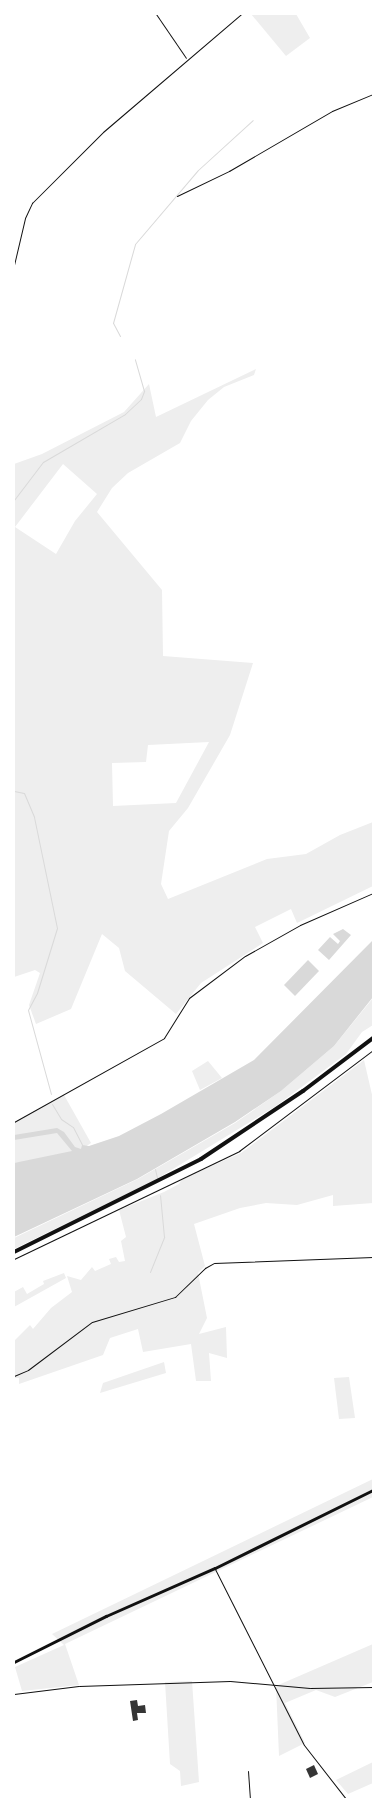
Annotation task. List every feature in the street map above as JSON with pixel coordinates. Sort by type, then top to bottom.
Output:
[{"type":"main road","points":[[14,1252],[201,1159],[304,1091],[373,1038]]},
{"type":"street","points":[[14,1662],[106,1616],[215,1568],[373,1490]]},
{"type":"lane","points":[[14,264],[25,218],[32,203],[103,132],[241,14]]},
{"type":"lane","points":[[14,1122],[164,1038],[189,998],[246,956],[300,925],[373,893]]},
{"type":"lane","points":[[14,1259],[239,1151],[373,1050]]},
{"type":"lane","points":[[215,1568],[304,1745],[346,1799]]},
{"type":"lane","points":[[14,1694],[116,1684],[230,1681],[329,1688],[373,1687]]},
{"type":"path","points":[[156,14],[187,59]]},
{"type":"path","points":[[177,196],[229,171],[332,111],[373,94]]},
{"type":"path","points":[[14,1376],[28,1370],[92,1322],[175,1297],[205,1268],[214,1264],[373,1257]]},
{"type":"path","points":[[248,1772],[250,1799]]},
{"type":"shaded area","points":[[251,14],[296,14],[310,38],[286,56]]},
{"type":"shaded area","points":[[256,369],[254,375],[224,387],[208,400],[191,421],[180,443],[128,473],[112,488],[97,512],[162,590],[163,656],[253,663],[230,735],[188,808],[169,831],[161,884],[168,899],[267,859],[306,854],[340,835],[373,822],[373,886],[297,923],[291,909],[255,927],[263,943],[201,983],[176,1014],[125,971],[119,948],[102,934],[71,1009],[36,1024],[29,1005],[40,973],[35,970],[14,977],[14,464],[42,454],[124,412],[149,384],[156,417]],"holes":[[[63,464],[97,494],[75,521],[56,554],[15,527]],[[209,742],[176,803],[113,806],[112,763],[146,762],[148,745]]]},
{"type":"shaded area","points":[[343,929],[351,935],[329,960],[318,950],[330,937],[338,944],[340,941],[333,934]]},
{"type":"shaded area","points":[[373,940],[373,997],[334,1046],[281,1091],[235,1122],[137,1179],[14,1237],[14,1163],[72,1151],[57,1133],[14,1140],[14,1135],[57,1128],[64,1132],[75,1147],[81,1149],[82,1145],[89,1146],[119,1136],[161,1114],[254,1060]]},
{"type":"shaded area","points":[[308,960],[319,971],[295,996],[284,985]]},
{"type":"shaded area","points":[[373,998],[373,1025],[362,1032],[346,1054],[276,1106],[155,1180],[14,1249],[14,1238],[138,1179],[235,1123],[281,1091],[334,1046]]},
{"type":"shaded area","points":[[364,1060],[373,1099],[373,1203],[333,1206],[333,1195],[297,1205],[266,1203],[240,1208],[194,1224],[205,1266],[198,1273],[207,1318],[199,1334],[226,1327],[227,1358],[209,1353],[211,1381],[196,1381],[191,1344],[143,1352],[138,1329],[110,1338],[103,1355],[19,1384],[19,1378],[14,1378],[14,1341],[30,1325],[33,1329],[51,1308],[72,1292],[67,1276],[81,1280],[92,1267],[95,1271],[111,1264],[109,1259],[116,1257],[119,1262],[125,1261],[121,1241],[126,1237],[119,1210],[164,1192],[179,1184],[182,1179],[241,1153]]},
{"type":"shaded area","points":[[208,1061],[222,1078],[200,1090],[192,1071]]},
{"type":"shaded area","points":[[64,1095],[91,1143],[82,1149],[39,1160],[14,1163],[14,1123]]},
{"type":"shaded area","points":[[64,1273],[66,1278],[14,1307],[14,1292],[23,1287],[27,1294],[44,1284],[43,1281]]},
{"type":"shaded area","points":[[164,1362],[166,1373],[100,1393],[103,1383]]},
{"type":"shaded area","points":[[349,1377],[355,1418],[339,1419],[334,1378]]},
{"type":"shaded area","points":[[373,1479],[373,1497],[65,1644],[79,1685],[22,1691],[15,1667],[64,1645],[52,1634]]},
{"type":"shaded area","points":[[373,1644],[373,1682],[335,1697],[316,1690],[285,1703],[305,1743],[279,1756],[276,1686]]},
{"type":"shaded area","points":[[192,1681],[199,1782],[181,1786],[180,1771],[170,1764],[165,1682]]},
{"type":"shaded area","points":[[373,1762],[373,1783],[348,1794],[336,1780]]},
{"type":"building","points":[[137,1700],[138,1706],[145,1705],[146,1713],[137,1713],[138,1720],[133,1721],[130,1701]]},
{"type":"building","points":[[314,1765],[318,1774],[310,1778],[306,1769]]},
{"type":"waterway","points":[[120,336],[113,323],[135,244],[198,170],[253,120]]},
{"type":"waterway","points":[[14,500],[43,462],[125,414],[141,399],[144,391],[135,359]]},
{"type":"waterway","points":[[14,780],[14,791],[24,793],[34,817],[57,928],[37,993],[28,1010],[51,1094]]},
{"type":"waterway","points":[[52,1104],[61,1119],[73,1127],[82,1145]]},
{"type":"waterway","points":[[155,1169],[157,1178]]},
{"type":"waterway","points":[[150,1272],[164,1237],[160,1195]]}]
